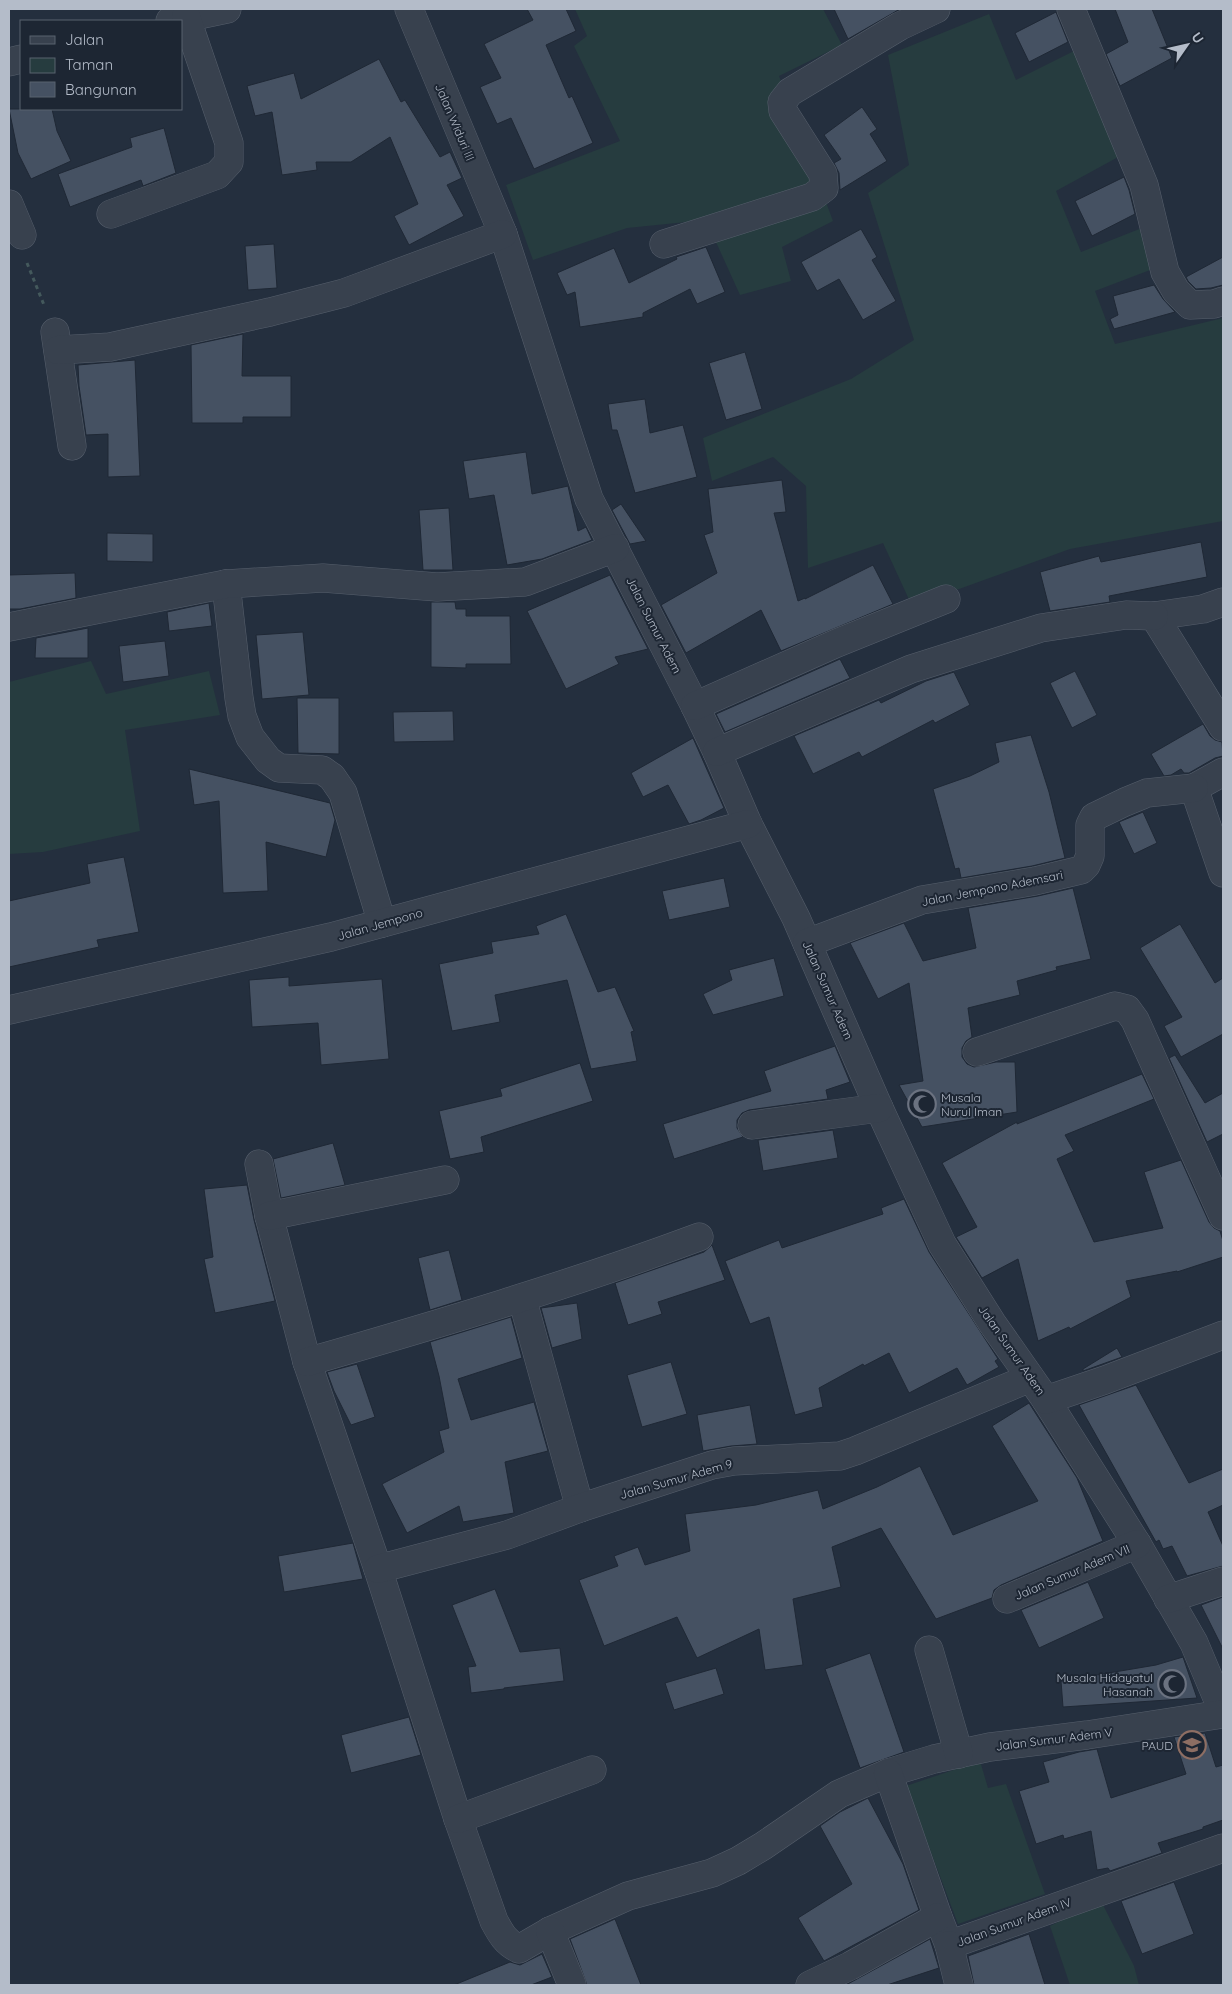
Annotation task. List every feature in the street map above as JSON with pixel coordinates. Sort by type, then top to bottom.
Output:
[{"type":"street","points":[[178,19],[227,9]]},
{"type":"street","name":"Jalan Widuri III","points":[[409,9],[503,234]]},
{"type":"street","points":[[664,244],[812,197],[824,188],[822,174],[783,112],[782,102],[790,92],[892,31],[936,9]]},
{"type":"street","points":[[1071,9],[1144,185],[1165,272],[1176,291],[1190,305],[1214,304],[1223,301]]},
{"type":"street","points":[[111,214],[217,175],[229,162],[229,143],[182,29]]},
{"type":"street","points":[[9,204],[22,235]]},
{"type":"street","points":[[72,446],[57,341],[110,347],[270,312],[344,293],[503,234]]},
{"type":"street","name":"Jalan Sumur Adem","points":[[503,234],[589,499],[717,752],[748,824],[807,943],[879,1108],[942,1244],[992,1323],[1046,1400],[1137,1544],[1194,1643],[1223,1713]]},
{"type":"street","points":[[9,627],[226,584],[323,578],[437,587],[525,582],[615,548]]},
{"type":"street","points":[[226,584],[239,698],[242,716],[250,737],[268,760],[279,768],[322,770],[332,777],[343,793],[382,923]]},
{"type":"street","points":[[695,706],[837,643],[946,598]]},
{"type":"street","points":[[717,752],[911,669],[1041,628],[1126,615],[1154,616],[1202,609],[1223,602]]},
{"type":"street","points":[[1154,616],[1223,727]]},
{"type":"street","points":[[1223,772],[1194,788],[1223,873]]},
{"type":"street","name":"Jalan Jempono Ademsari","points":[[807,943],[922,900],[1035,881],[1081,870],[1086,865],[1090,856],[1090,825],[1094,817],[1147,793],[1194,788]]},
{"type":"street","name":"Jalan Jempono","points":[[9,1010],[331,937],[748,824]]},
{"type":"street","points":[[977,1052],[1115,1006],[1127,1009],[1135,1020],[1223,1216]]},
{"type":"street","points":[[752,1125],[879,1108]]},
{"type":"street","points":[[259,1164],[269,1216],[307,1362],[378,1569],[458,1819],[592,1770]]},
{"type":"street","points":[[269,1216],[445,1180]]},
{"type":"street","points":[[307,1362],[522,1298],[619,1267],[699,1237]]},
{"type":"street","points":[[522,1298],[580,1508]]},
{"type":"street","points":[[1046,1400],[1105,1380],[1223,1335]]},
{"type":"street","name":"Jalan Sumur Adem 9","points":[[378,1569],[508,1535],[580,1508],[712,1465],[734,1461],[840,1456],[855,1452],[1030,1378]]},
{"type":"street","name":"Jalan Sumur Adem VII","points":[[1007,1599],[1137,1544]]},
{"type":"street","points":[[1168,1598],[1223,1581]]},
{"type":"street","points":[[929,1650],[959,1754]]},
{"type":"street","name":"Jalan Sumur Adem V","points":[[458,1819],[494,1922],[506,1940],[519,1949],[550,1932],[628,1896],[712,1873],[738,1861],[838,1794],[888,1773],[934,1758],[990,1747],[1087,1735],[1223,1713]]},
{"type":"street","name":"Jalan Sumur Adem IV","points":[[888,1773],[938,1917],[950,1945],[1223,1848]]},
{"type":"street","points":[[810,1985],[850,1966],[938,1917]]},
{"type":"street","points":[[550,1932],[572,1985]]},
{"type":"street","points":[[950,1945],[959,1985]]},
{"type":"path","points":[[22,235],[26,248],[27,266],[57,341]]},
{"type":"green space","points":[[575,9],[823,9],[842,45],[779,76],[833,221],[782,247],[791,281],[740,295],[706,220],[627,228],[533,260],[506,185],[620,141],[574,46],[587,36]]},
{"type":"green space","points":[[989,14],[1016,80],[1076,50],[1120,156],[1056,191],[1081,252],[1147,226],[1158,267],[1095,291],[1115,344],[1223,318],[1223,521],[1070,549],[912,606],[883,543],[808,568],[806,486],[773,457],[712,481],[703,438],[851,379],[914,340],[868,193],[909,165],[888,55]]},
{"type":"green space","points":[[91,661],[106,694],[209,671],[220,715],[125,730],[140,831],[43,852],[9,854],[9,682]]},
{"type":"green space","points":[[980,1761],[988,1788],[1006,1784],[1045,1894],[958,1924],[906,1786]]},
{"type":"green space","points":[[1101,1901],[1134,1966],[1139,1985],[1070,1985],[1050,1926]]},
{"type":"building","points":[[527,9],[566,9],[576,31],[546,45],[569,98],[572,96],[593,143],[534,169],[511,118],[497,124],[480,87],[501,78],[484,44],[533,20]]},
{"type":"building","points":[[834,9],[900,9],[848,39]]},
{"type":"building","points":[[1115,9],[1152,9],[1172,58],[1120,86],[1106,54],[1128,42]]},
{"type":"building","points":[[1056,12],[1068,42],[1029,62],[1015,33]]},
{"type":"building","points":[[379,59],[401,102],[405,100],[440,157],[450,152],[462,178],[447,185],[464,216],[409,245],[394,216],[418,204],[390,137],[351,162],[316,162],[317,170],[282,175],[272,112],[255,116],[247,86],[294,73],[301,99]]},
{"type":"building","points":[[862,107],[877,129],[870,134],[887,161],[840,190],[839,173],[834,163],[841,159],[824,135]]},
{"type":"building","points":[[9,109],[52,110],[57,131],[71,161],[31,179],[18,153]]},
{"type":"building","points":[[164,128],[176,173],[143,186],[141,180],[70,207],[58,174],[132,147],[130,138]]},
{"type":"building","points":[[1124,177],[1135,214],[1092,236],[1075,201]]},
{"type":"building","points":[[861,229],[877,257],[872,260],[896,301],[863,320],[839,279],[817,291],[801,262]]},
{"type":"building","points":[[274,244],[277,288],[248,290],[245,246]]},
{"type":"building","points":[[706,247],[725,292],[697,304],[690,289],[643,313],[643,317],[580,327],[575,292],[567,295],[557,273],[614,248],[629,283],[677,259],[676,257]]},
{"type":"building","points":[[1223,257],[1223,285],[1196,289],[1188,281],[1186,277]]},
{"type":"building","points":[[1154,285],[1175,312],[1114,329],[1110,319],[1118,315],[1113,296]]},
{"type":"building","points":[[243,334],[242,376],[291,376],[291,417],[243,417],[243,423],[192,423],[191,345]]},
{"type":"building","points":[[745,352],[762,409],[726,420],[709,363]]},
{"type":"building","points":[[135,360],[140,476],[108,477],[108,434],[86,435],[78,365]]},
{"type":"building","points":[[645,399],[650,433],[683,425],[697,477],[635,493],[617,430],[612,430],[608,404]]},
{"type":"building","points":[[526,452],[532,494],[568,486],[578,531],[586,527],[592,540],[542,559],[507,565],[494,495],[469,499],[463,461]]},
{"type":"building","points":[[782,480],[786,512],[774,513],[798,601],[873,565],[893,604],[781,651],[761,610],[686,653],[661,605],[717,573],[704,535],[713,532],[708,489]]},
{"type":"building","points":[[621,504],[646,541],[630,544],[612,510]]},
{"type":"building","points":[[449,508],[453,570],[423,570],[419,510]]},
{"type":"building","points":[[107,533],[153,534],[153,562],[107,561]]},
{"type":"building","points":[[1201,542],[1207,577],[1109,596],[1110,602],[1050,611],[1040,572],[1099,556],[1101,562]]},
{"type":"building","points":[[75,573],[76,598],[20,609],[9,609],[9,575]]},
{"type":"building","points":[[610,575],[648,649],[615,657],[619,664],[566,689],[527,611]]},
{"type":"building","points":[[431,602],[455,602],[456,609],[466,609],[466,616],[510,616],[511,664],[466,664],[466,668],[431,667]]},
{"type":"building","points":[[209,603],[212,626],[169,631],[167,612]]},
{"type":"building","points":[[88,628],[88,658],[35,658],[36,638]]},
{"type":"building","points":[[303,632],[309,695],[262,699],[256,635]]},
{"type":"building","points":[[165,641],[169,676],[123,682],[119,646]]},
{"type":"building","points":[[840,659],[850,678],[725,732],[716,714]]},
{"type":"building","points":[[1075,671],[1097,715],[1072,728],[1050,683]]},
{"type":"building","points":[[954,672],[970,705],[935,723],[933,720],[862,757],[859,752],[813,774],[794,736],[879,700],[881,703],[926,681]]},
{"type":"building","points":[[297,698],[339,698],[339,754],[298,753]]},
{"type":"building","points":[[453,711],[454,741],[394,742],[393,712]]},
{"type":"building","points":[[1203,724],[1210,736],[1222,742],[1223,756],[1215,758],[1189,773],[1184,773],[1181,769],[1171,775],[1164,776],[1151,754]]},
{"type":"building","points":[[1031,735],[1049,792],[1065,858],[1032,866],[961,878],[959,868],[955,869],[933,789],[970,776],[999,762],[995,743]]},
{"type":"building","points":[[693,738],[724,808],[689,824],[668,785],[643,797],[631,773]]},
{"type":"building","points":[[189,769],[330,803],[335,820],[326,857],[266,842],[268,891],[223,893],[219,801],[194,805]]},
{"type":"building","points":[[1143,812],[1157,843],[1134,854],[1119,822]]},
{"type":"building","points":[[124,857],[139,932],[97,940],[99,947],[9,967],[9,901],[90,883],[87,864]]},
{"type":"building","points":[[724,878],[730,907],[669,920],[662,891]]},
{"type":"building","points":[[1073,888],[1091,959],[1056,967],[1057,970],[1017,981],[1020,995],[968,1008],[972,1037],[966,1041],[962,1048],[962,1057],[967,1064],[974,1067],[996,1062],[1015,1062],[1017,1112],[922,1127],[899,1085],[923,1081],[909,983],[878,999],[850,943],[904,923],[923,961],[976,948],[968,908]]},
{"type":"building","points":[[566,914],[598,992],[615,987],[634,1031],[631,1032],[637,1061],[591,1069],[567,980],[495,995],[500,1022],[452,1031],[439,964],[493,953],[491,942],[539,934],[536,926]]},
{"type":"building","points":[[1180,924],[1215,983],[1223,978],[1223,1034],[1181,1057],[1164,1026],[1182,1017],[1140,948]]},
{"type":"building","points":[[774,958],[784,996],[713,1015],[703,994],[732,980],[729,970]]},
{"type":"building","points":[[289,977],[289,986],[382,979],[389,1059],[321,1065],[318,1023],[252,1027],[249,980]]},
{"type":"building","points":[[835,1046],[850,1082],[826,1090],[828,1099],[749,1110],[742,1113],[737,1120],[737,1128],[743,1137],[674,1159],[663,1124],[771,1091],[764,1071]]},
{"type":"building","points":[[1175,1055],[1205,1103],[1223,1093],[1223,1134],[1207,1142],[1169,1058]]},
{"type":"building","points":[[580,1063],[593,1101],[481,1137],[484,1152],[450,1159],[439,1111],[502,1096],[500,1089]]},
{"type":"building","points":[[1142,1074],[1154,1099],[1065,1135],[1074,1151],[1057,1159],[1094,1242],[1163,1228],[1144,1172],[1181,1160],[1209,1222],[1220,1231],[1223,1241],[1223,1257],[1177,1272],[1126,1281],[1131,1297],[1070,1329],[1069,1327],[1038,1341],[1018,1259],[982,1278],[956,1237],[977,1227],[942,1163],[1017,1122],[1017,1124]]},
{"type":"building","points":[[833,1130],[838,1158],[763,1171],[758,1140]]},
{"type":"building","points":[[333,1143],[345,1185],[281,1198],[273,1159]]},
{"type":"building","points":[[247,1185],[275,1301],[215,1313],[204,1259],[213,1257],[204,1189]]},
{"type":"building","points":[[904,1199],[929,1252],[998,1359],[995,1361],[999,1367],[967,1385],[957,1368],[909,1393],[889,1353],[864,1366],[863,1364],[819,1388],[823,1407],[795,1415],[769,1317],[750,1324],[725,1261],[779,1240],[782,1248],[883,1214],[881,1208]]},
{"type":"building","points":[[712,1245],[725,1280],[658,1302],[662,1314],[628,1325],[615,1283],[704,1252]]},
{"type":"building","points":[[449,1250],[462,1300],[430,1310],[418,1258]]},
{"type":"building","points":[[577,1303],[582,1339],[552,1348],[541,1308]]},
{"type":"building","points":[[511,1317],[522,1358],[458,1379],[471,1420],[534,1402],[548,1451],[505,1462],[514,1513],[463,1522],[459,1506],[407,1533],[382,1484],[444,1452],[439,1431],[449,1428],[430,1342]]},
{"type":"building","points":[[1117,1348],[1122,1357],[1083,1371],[1083,1369]]},
{"type":"building","points":[[671,1362],[687,1414],[642,1427],[627,1375]]},
{"type":"building","points":[[357,1364],[375,1417],[351,1425],[327,1372]]},
{"type":"building","points":[[1136,1385],[1189,1483],[1223,1469],[1223,1505],[1208,1512],[1223,1546],[1223,1566],[1187,1576],[1172,1546],[1163,1549],[1159,1540],[1156,1542],[1079,1405]]},
{"type":"building","points":[[1029,1403],[1077,1478],[1103,1541],[1001,1585],[994,1590],[992,1598],[936,1619],[881,1528],[832,1547],[841,1587],[793,1599],[803,1665],[765,1670],[759,1629],[697,1658],[677,1617],[604,1646],[579,1580],[618,1566],[614,1556],[638,1547],[645,1565],[690,1551],[685,1514],[756,1505],[818,1490],[823,1509],[877,1487],[920,1466],[953,1535],[1038,1501],[992,1426]]},
{"type":"building","points":[[750,1405],[757,1444],[703,1451],[697,1415]]},
{"type":"building","points":[[353,1543],[363,1579],[284,1592],[278,1556]]},
{"type":"building","points":[[1088,1582],[1104,1618],[1039,1648],[1021,1610]]},
{"type":"building","points":[[495,1589],[520,1652],[560,1648],[564,1681],[471,1693],[468,1667],[476,1666],[452,1605]]},
{"type":"building","points":[[1223,1597],[1223,1649],[1201,1605]]},
{"type":"building","points":[[870,1653],[904,1752],[860,1768],[825,1669]]},
{"type":"building","points":[[1183,1657],[1197,1698],[1063,1707],[1061,1681],[1156,1665]]},
{"type":"building","points":[[716,1668],[724,1694],[674,1710],[665,1683]]},
{"type":"building","points":[[409,1717],[421,1755],[351,1773],[341,1735]]},
{"type":"building","points":[[1205,1733],[1216,1767],[1223,1765],[1223,1820],[1203,1827],[1203,1829],[1158,1843],[1162,1853],[1110,1871],[1108,1868],[1097,1870],[1091,1831],[1064,1839],[1063,1835],[1036,1844],[1019,1791],[1049,1782],[1043,1762],[1097,1749],[1111,1798],[1186,1774],[1174,1737]]},
{"type":"building","points":[[868,1798],[903,1864],[919,1910],[824,1961],[798,1918],[852,1884],[820,1826],[840,1812]]},
{"type":"building","points":[[1174,1882],[1194,1934],[1142,1954],[1121,1901]]},
{"type":"building","points":[[615,1919],[641,1985],[587,1985],[570,1939]]},
{"type":"building","points":[[1029,1934],[1045,1985],[974,1985],[968,1956]]},
{"type":"building","points":[[930,1939],[939,1968],[887,1985],[846,1985]]},
{"type":"building","points":[[542,1954],[552,1977],[531,1985],[454,1985],[510,1962],[520,1965]]},
{"type":"place","name":"Musala Nurul Iman","points":[[922,1104]]},
{"type":"place","name":"Musala Hidayatul Hasanah","points":[[1172,1684]]},
{"type":"place","name":"PAUD","points":[[1192,1745]]}]
